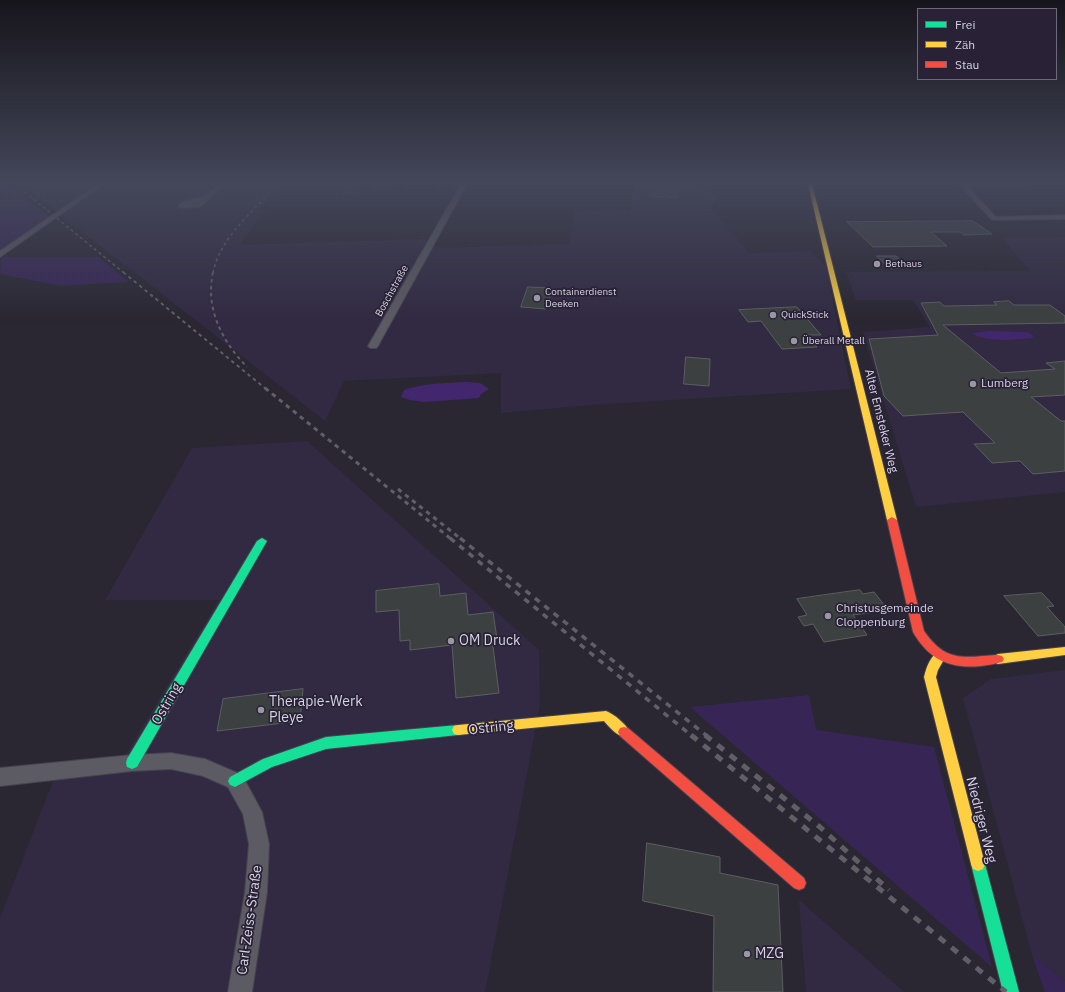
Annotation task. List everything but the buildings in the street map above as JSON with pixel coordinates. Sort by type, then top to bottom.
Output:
[{"type":"street","points":[[0,255],[35,230]]},
{"type":"street","name":"Boschstraße","points":[[373,346],[438,230]]},
{"type":"street","name":"Alter Emsteker Weg","points":[[823,230],[919,632],[925,645],[940,656]]},
{"type":"street","name":"Ostring","points":[[132,763],[262,541]]},
{"type":"street","points":[[940,656],[958,662],[971,663],[1065,651]]},
{"type":"street","name":"Niedriger Weg","points":[[940,656],[932,669],[930,677],[1011,992]]},
{"type":"street","name":"Ostring","points":[[235,781],[268,763],[326,743],[606,716],[799,882]]},
{"type":"street","points":[[0,777],[132,763],[171,761],[204,768],[235,781]]},
{"type":"street","name":"Carl-Zeiss-Straße","points":[[235,781],[252,812],[259,844],[256,892],[240,992]]},
{"type":"shaded area","points":[[0,230],[32,230],[0,252]]},
{"type":"shaded area","points":[[80,230],[250,230],[239,245],[424,239],[439,248],[569,244],[571,230],[730,230],[749,253],[810,251],[828,268],[831,291],[851,389],[590,405],[501,413],[501,373],[344,381],[325,421]]},
{"type":"shaded area","points":[[1065,237],[1065,492],[916,507],[863,332],[930,327],[913,300],[856,300],[846,272],[1030,271],[1002,238]]},
{"type":"shaded area","points":[[1,257],[98,257],[129,282],[61,286],[0,274]]},
{"type":"shaded area","points":[[990,331],[1027,332],[1034,336],[1031,338],[1002,340],[988,339],[974,335],[974,333]]},
{"type":"shaded area","points":[[467,382],[480,383],[489,389],[481,394],[479,398],[424,402],[401,397],[404,390],[419,386]]},
{"type":"shaded area","points":[[307,441],[539,650],[540,705],[485,992],[0,992],[0,918],[60,763],[124,757],[219,600],[105,600],[192,448]]},
{"type":"shaded area","points":[[1065,670],[1065,981],[1032,955],[963,698],[991,679]]},
{"type":"shaded area","points":[[809,695],[816,730],[934,747],[992,967],[690,707]]},
{"type":"shaded area","points":[[799,900],[904,992],[806,992]]},
{"type":"shaded area","points":[[1032,955],[1065,981],[1065,992],[1045,992]]},
{"type":"railway","points":[[72,230],[124,273]]},
{"type":"railway","points":[[213,273],[223,247],[235,230]]},
{"type":"railway","points":[[123,272],[266,389]]},
{"type":"railway","points":[[213,272],[211,299],[218,324],[230,346],[247,367]]},
{"type":"railway","points":[[265,388],[451,539]]},
{"type":"railway","points":[[398,489],[461,539]]},
{"type":"railway","points":[[450,538],[692,736]]},
{"type":"railway","points":[[460,538],[707,736]]},
{"type":"railway","points":[[691,735],[1006,992]]},
{"type":"railway","points":[[705,735],[820,827],[889,890]]},
{"type":"traffic: fast","points":[[132,763],[262,541]]},
{"type":"traffic: fast","points":[[235,781],[268,763],[326,743],[458,730]]},
{"type":"traffic: fast","points":[[978,864],[1011,992]]},
{"type":"traffic: slow","points":[[821,230],[892,520]]},
{"type":"traffic: slow","points":[[998,659],[1065,651]]},
{"type":"traffic: slow","points":[[940,656],[932,669],[930,677],[978,864]]},
{"type":"traffic: slow","points":[[458,730],[606,716],[624,732]]},
{"type":"traffic: jam","points":[[892,520],[919,632],[927,643],[935,652],[952,660],[973,662],[998,659]]},
{"type":"traffic: jam","points":[[624,732],[799,883]]},
{"type":"place","name":"Bethaus","points":[[877,264]]},
{"type":"place","name":"Containerdienst Deeken","points":[[537,298]]},
{"type":"place","name":"QuickStick","points":[[773,315]]},
{"type":"place","name":"Überall Metall","points":[[794,341]]},
{"type":"place","name":"Lumberg","points":[[973,384]]},
{"type":"place","name":"Christusgemeinde Cloppenburg","points":[[828,616]]},
{"type":"place","name":"OM Druck","points":[[451,641]]},
{"type":"place","name":"Therapie-Werk Pleye","points":[[261,710]]},
{"type":"place","name":"MZG","points":[[747,954]]}]
